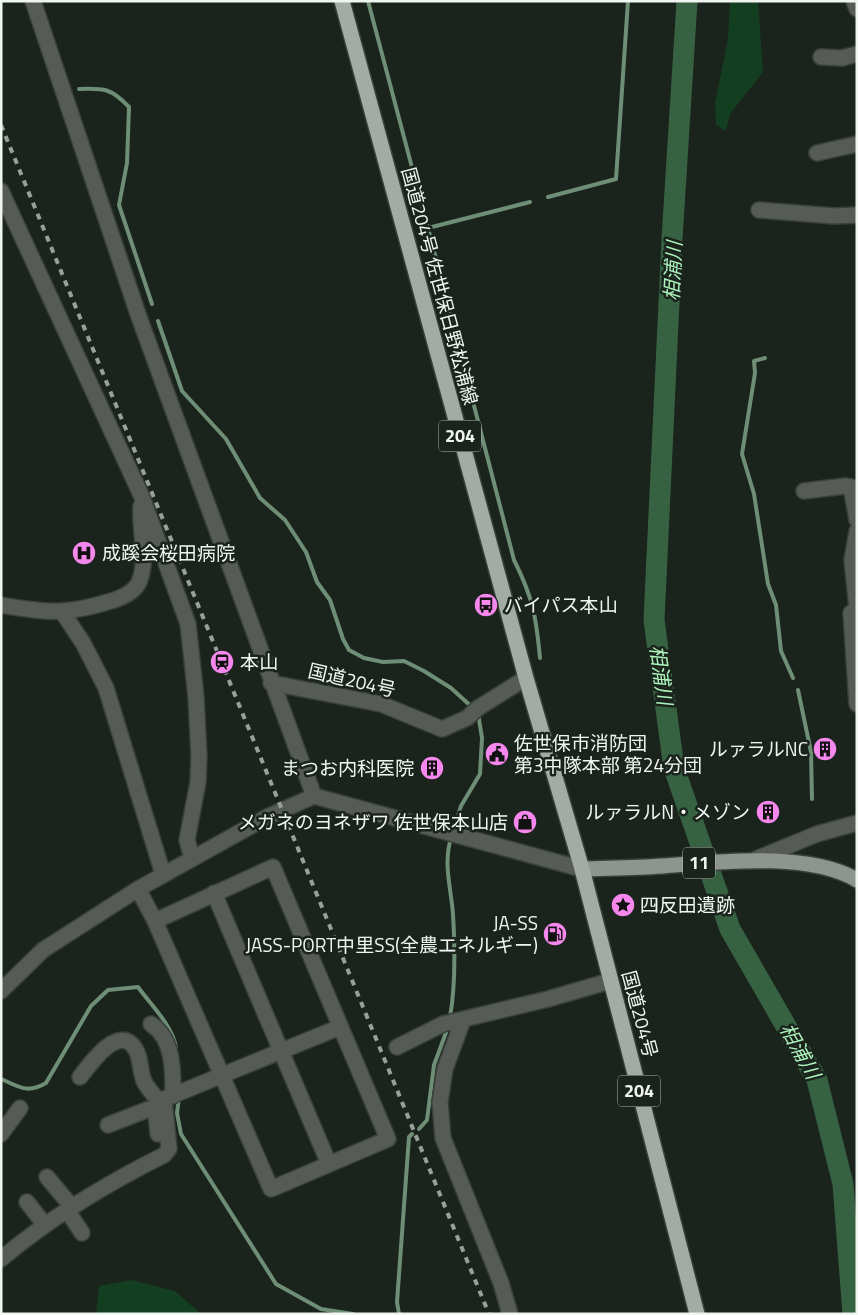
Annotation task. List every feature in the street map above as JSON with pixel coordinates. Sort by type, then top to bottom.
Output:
[{"type":"highway","name":"国道204号 佐世保日野松浦線","points":[[342,1],[526,678],[582,869]]},
{"type":"highway","name":"国道204号","points":[[582,869],[697,1314]]},
{"type":"main road","name":"11","points":[[582,869],[756,860],[807,865],[849,876],[857,880]]},
{"type":"street","points":[[33,1],[134,304],[271,683],[314,796]]},
{"type":"street","points":[[854,1],[857,9]]},
{"type":"street","points":[[821,57],[842,58],[857,54]]},
{"type":"street","points":[[817,152],[857,144]]},
{"type":"street","points":[[2,195],[142,497],[188,624],[196,697],[199,756],[198,782],[187,840],[192,858]]},
{"type":"street","points":[[759,210],[834,216],[857,215]]},
{"type":"street","points":[[804,491],[845,486],[851,487],[857,520]]},
{"type":"street","points":[[1,605],[63,613],[84,610],[125,597],[138,584],[142,568],[142,497]]},
{"type":"street","points":[[857,531],[852,560],[857,609],[851,612],[857,704]]},
{"type":"street","points":[[63,613],[83,643],[106,688],[163,874]]},
{"type":"street","name":"国道204号","points":[[271,683],[380,704],[442,729],[473,713],[526,678]]},
{"type":"street","points":[[1,991],[43,950],[138,889],[267,817],[314,796],[582,869]]},
{"type":"street","points":[[756,860],[817,834],[857,823]]},
{"type":"street","points":[[138,889],[223,1076],[271,1189],[388,1139],[273,867],[154,921]]},
{"type":"street","points":[[214,893],[329,1164]]},
{"type":"street","points":[[397,1047],[443,1024],[610,981]]},
{"type":"street","points":[[463,1020],[445,1069],[440,1102],[443,1138],[501,1283],[510,1314]]},
{"type":"street","points":[[1,1259],[69,1209],[114,1180],[166,1153],[169,1149],[174,1096],[173,1070],[169,1048],[161,1030],[151,1024]]},
{"type":"street","points":[[80,1077],[96,1056],[109,1045],[117,1041],[129,1043],[136,1050],[144,1081],[158,1100],[174,1096],[340,1027]]},
{"type":"street","points":[[1,1134],[20,1108]]},
{"type":"street","points":[[108,1126],[149,1109],[156,1114],[159,1142],[166,1153]]},
{"type":"street","points":[[47,1177],[69,1209],[82,1233]]},
{"type":"street","points":[[27,1202],[45,1225]]},
{"type":"green space","points":[[730,1],[758,1],[763,72],[730,114],[726,131],[716,125],[715,103],[728,39]]},
{"type":"green space","points":[[131,1280],[175,1291],[201,1314],[96,1314],[99,1286]]},
{"type":"waterway","points":[[368,1],[428,228],[530,202]]},
{"type":"waterway","points":[[548,197],[616,179],[628,1]]},
{"type":"waterway","name":"相浦川","points":[[687,1],[672,239],[654,620],[674,768],[730,929],[817,1080],[843,1184],[853,1314]]},
{"type":"waterway","points":[[79,89],[107,90],[129,107],[127,163],[119,205],[152,304]]},
{"type":"waterway","points":[[428,228],[514,560],[526,585],[533,608],[540,658]]},
{"type":"waterway","points":[[158,321],[182,391],[226,439],[260,498],[285,520],[306,552],[317,582],[330,600],[343,639],[349,650],[364,658],[383,662],[404,661],[451,688],[473,708]]},
{"type":"waterway","points":[[765,358],[754,361],[755,373],[742,454],[754,494],[768,584],[776,605],[781,651],[793,678]]},
{"type":"waterway","points":[[798,690],[811,752],[812,799]]},
{"type":"waterway","points":[[453,831],[461,806],[480,774],[482,738],[478,713]]},
{"type":"waterway","points":[[450,1017],[454,966],[453,914],[448,876],[451,838]]},
{"type":"waterway","points":[[1,1079],[28,1089],[46,1083],[91,1006],[108,990],[138,987],[171,1032],[176,1048]]},
{"type":"waterway","points":[[419,1129],[427,1120],[434,1065],[448,1027]]},
{"type":"waterway","points":[[179,1097],[177,1113],[181,1134],[276,1284],[321,1309],[353,1314]]},
{"type":"waterway","points":[[399,1314],[397,1302],[409,1137],[412,1134]]},
{"type":"railway","points":[[1,125],[489,1314]]},
{"type":"place","name":"成蹊会桜田病院","points":[[84,553]]},
{"type":"place","name":"バイパス本山","points":[[486,605]]},
{"type":"place","name":"本山","points":[[222,662]]},
{"type":"place","name":"ルァラルNC","points":[[825,749]]},
{"type":"place","name":"佐世保市消防団 第3中隊本部 第24分団","points":[[497,754]]},
{"type":"place","name":"まつお内科医院","points":[[432,768]]},
{"type":"place","name":"ルァラルN・メゾン","points":[[768,812]]},
{"type":"place","name":"メガネのヨネザワ 佐世保本山店","points":[[525,822]]},
{"type":"place","name":"四反田遺跡","points":[[623,905]]},
{"type":"place","name":"JA-SS JASS-PORT中里SS(全農エネルギー)","points":[[555,934]]}]
